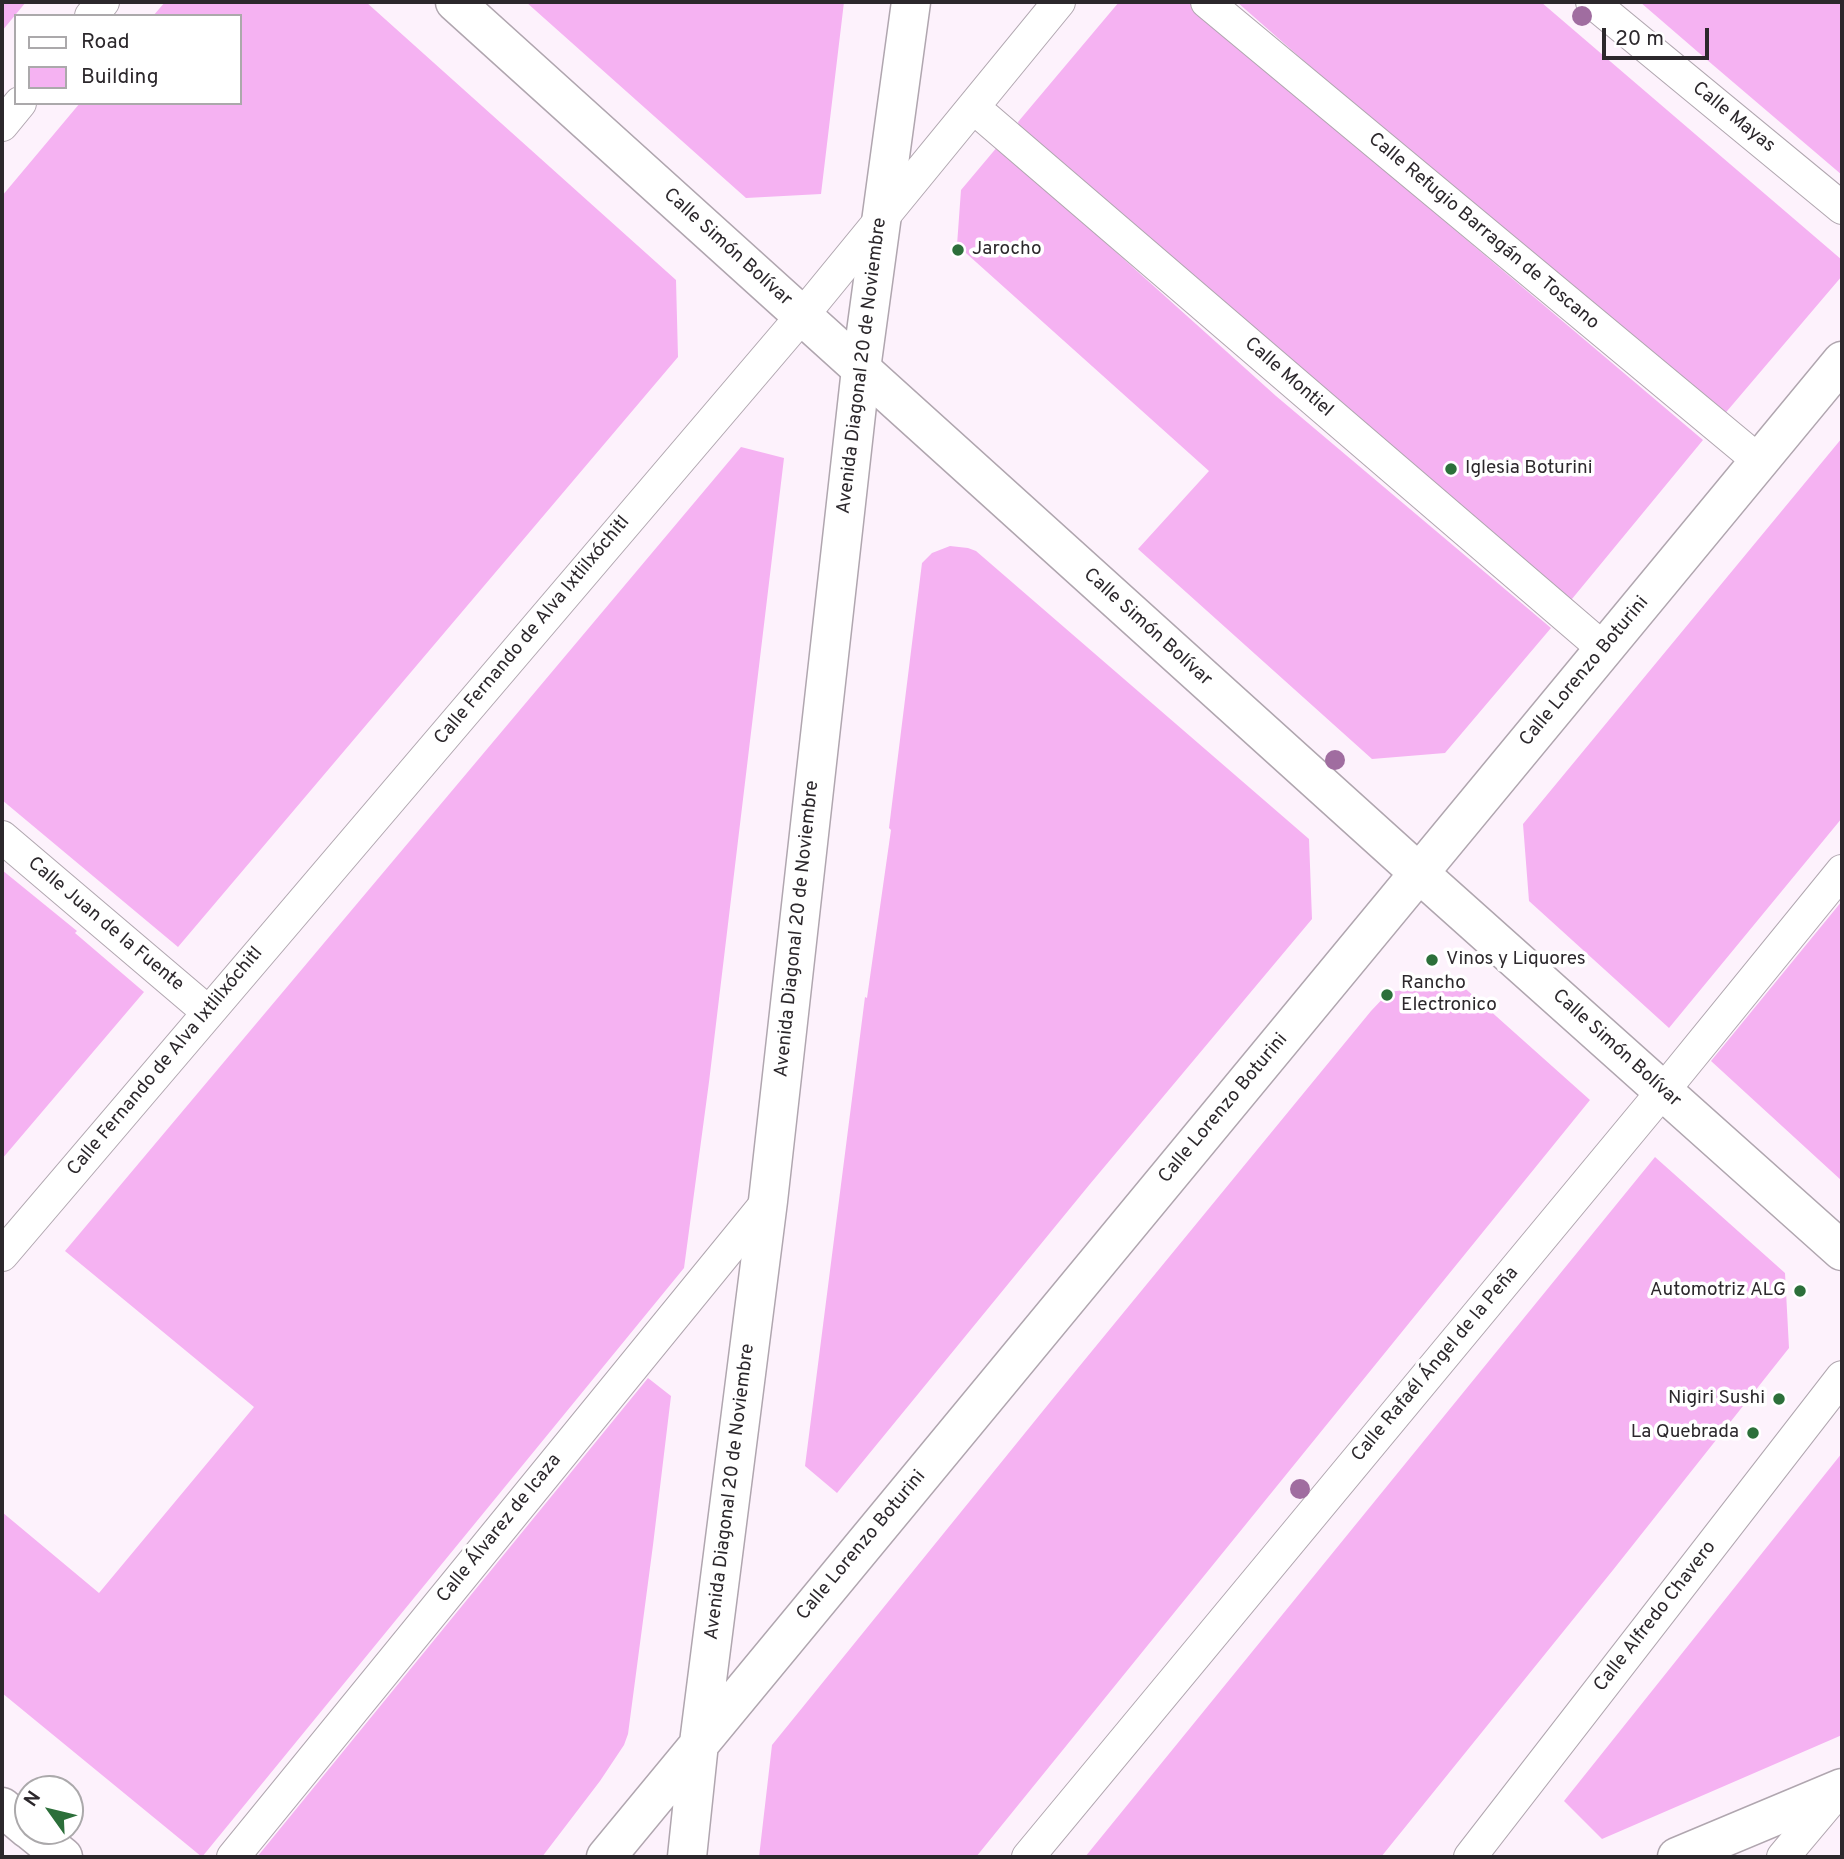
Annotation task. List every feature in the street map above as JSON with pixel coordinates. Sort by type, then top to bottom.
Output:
[{"type":"main road","name":"Calle Simón Bolívar","points":[[455,2],[1419,873],[1842,1251]]},
{"type":"main road","name":"Avenida Diagonal 20 de Noviembre","points":[[687,1857],[768,1201],[861,369],[911,2]]},
{"type":"main road","name":"Calle Lorenzo Boturini","points":[[606,1857],[1759,461],[1840,369]]},
{"type":"main road","points":[[1676,1857],[1841,1788]]},
{"type":"main road","points":[[47,1845],[62,1857]]},
{"type":"street","name":"Calle Fernando de Alva Ixtlilxóchitl","points":[[2,1255],[802,316],[1059,2]]},
{"type":"street","name":"Calle Refugio Barragán de Toscano","points":[[1208,2],[1759,461]]},
{"type":"street","name":"Calle Mayas","points":[[1592,2],[1842,208]]},
{"type":"street","points":[[2,125],[18,105]]},
{"type":"street","name":"Calle Montiel","points":[[973,107],[1604,649]]},
{"type":"street","name":"Calle Juan de la Fuente","points":[[2,837],[208,1012]]},
{"type":"street","name":"Calle Rafaél Ángel de la Peña","points":[[1028,1857],[1842,872]]},
{"type":"street","name":"Calle Álvarez de Icaza","points":[[233,1857],[768,1201]]},
{"type":"street","name":"Calle Alfredo Chavero","points":[[1470,1857],[1842,1377]]},
{"type":"street","points":[[1783,1857],[1841,1788]]},
{"type":"building","points":[[2,2],[26,2],[14,14],[2,31]]},
{"type":"building","points":[[165,2],[366,2],[676,280],[678,357],[178,947],[2,800],[2,196],[78,105],[242,105],[242,14],[155,14]]},
{"type":"building","points":[[526,2],[844,2],[821,194],[746,198]]},
{"type":"building","points":[[1119,2],[1193,2],[1442,219],[1703,440],[1567,605],[1019,127],[1018,122]]},
{"type":"building","points":[[1237,2],[1541,2],[1842,260],[1842,276],[1722,417],[1378,126]]},
{"type":"building","points":[[1640,2],[1842,2],[1842,175],[1713,65]]},
{"type":"building","points":[[998,146],[1276,396],[1551,628],[1445,753],[1372,759],[1138,549],[1209,471],[957,245],[961,190]]},
{"type":"building","points":[[1842,438],[1842,818],[1669,1028],[1529,901],[1523,824]]},
{"type":"building","points":[[741,447],[784,458],[684,1268],[202,1857],[2,1693],[2,1512],[99,1593],[254,1407],[65,1251]]},
{"type":"building","points":[[950,546],[976,551],[1309,839],[1312,919],[837,1493],[805,1466],[865,997],[867,998],[891,830],[889,828],[922,563],[932,553]]},
{"type":"building","points":[[2,870],[77,931],[75,933],[144,992],[2,1159]]},
{"type":"building","points":[[1842,901],[1842,1181],[1711,1061]]},
{"type":"building","points":[[1459,983],[1590,1100],[976,1857],[759,1857],[772,1745],[1371,1011],[1389,992]]},
{"type":"building","points":[[1655,1157],[1785,1273],[1789,1348],[1381,1857],[1085,1857]]},
{"type":"building","points":[[648,1378],[671,1396],[628,1734],[624,1745],[600,1781],[542,1857],[257,1857]]},
{"type":"building","points":[[1842,1453],[1842,1735],[1602,1839],[1564,1801]]},
{"type":"place","name":"Jarocho","points":[[958,250]]},
{"type":"place","name":"Iglesia Boturini","points":[[1451,469]]},
{"type":"place","name":"Vinos y Liquores","points":[[1432,960]]},
{"type":"place","name":"Rancho Electronico","points":[[1387,995]]},
{"type":"place","name":"Automotriz ALG","points":[[1800,1291]]},
{"type":"place","name":"Nigiri Sushi","points":[[1779,1399]]},
{"type":"place","name":"La Quebrada","points":[[1753,1433]]}]
